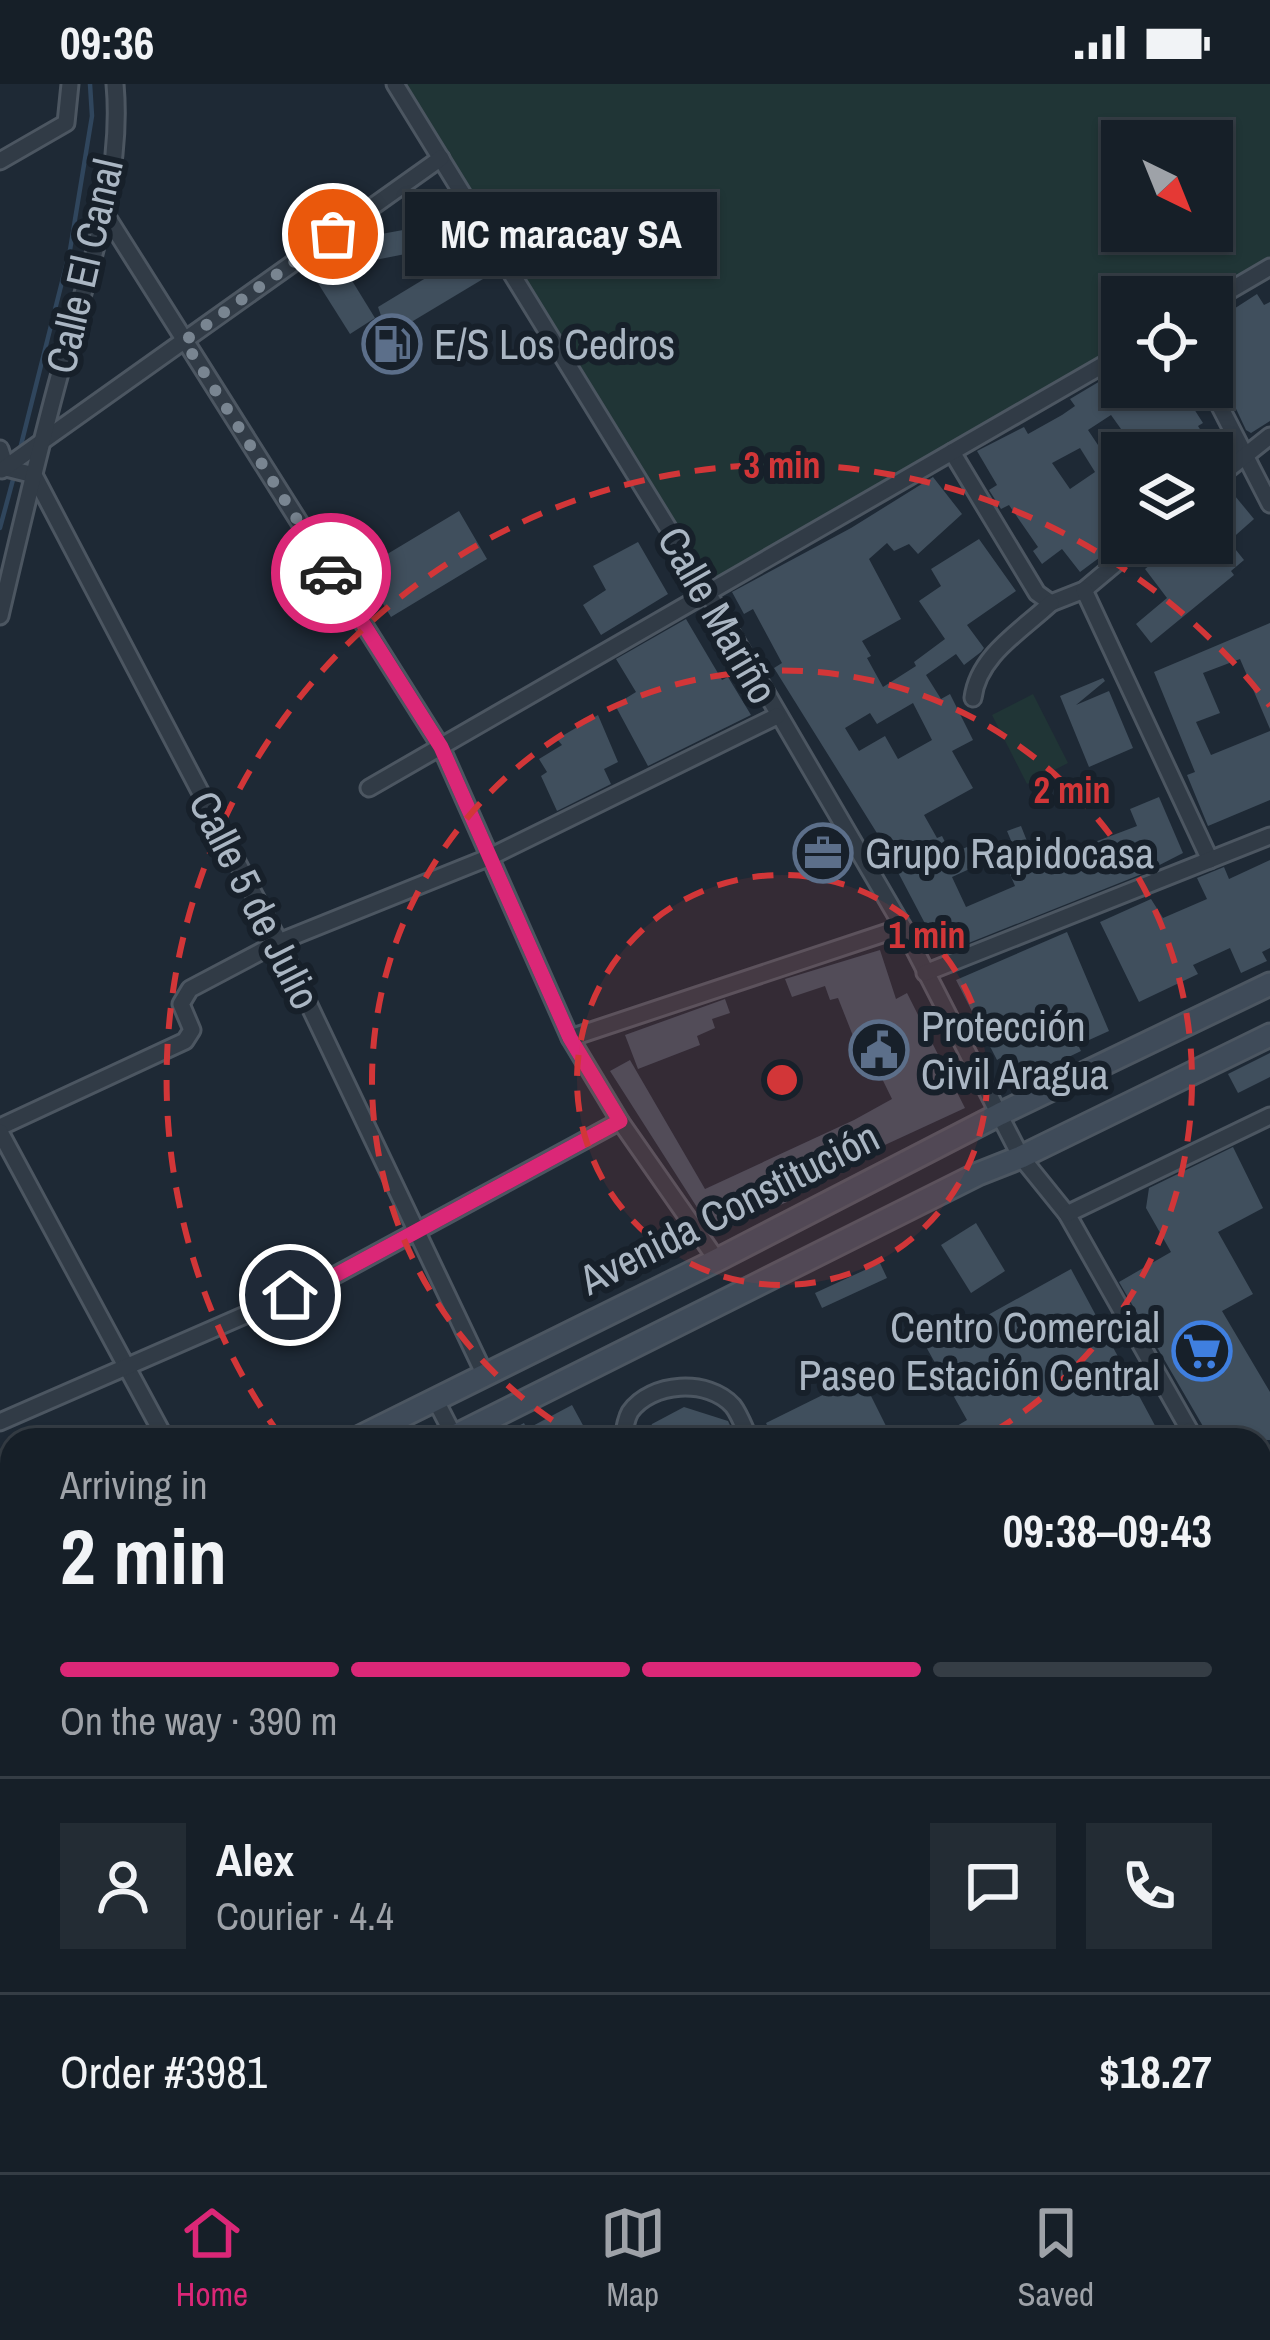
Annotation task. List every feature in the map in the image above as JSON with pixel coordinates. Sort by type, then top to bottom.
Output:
[{"type":"street","points":[[0,161],[66,123],[70,84]]},
{"type":"street","name":"Calle El Canal","points":[[34,475],[35,449],[104,212],[117,111],[115,84]]},
{"type":"street","name":"Calle Mariño","points":[[395,84],[707,593],[903,927],[1021,1157],[1067,1214],[1188,1428]]},
{"type":"street","points":[[4,469],[441,158]]},
{"type":"street","points":[[104,212],[441,747],[570,1038],[620,1121],[717,1260]]},
{"type":"street","points":[[1233,289],[1270,267]]},
{"type":"street","points":[[369,788],[1101,366]]},
{"type":"street","points":[[1220,408],[1270,504]]},
{"type":"street","points":[[1233,464],[1270,436]]},
{"type":"street","points":[[0,449],[4,469]]},
{"type":"street","points":[[952,452],[1037,593],[1051,603]]},
{"type":"street","points":[[0,616],[34,475],[4,469]]},
{"type":"street","name":"Calle 5 de Julio","points":[[34,475],[279,942],[485,1375]]},
{"type":"street","points":[[973,698],[976,677],[991,657],[1051,603],[1084,590],[1115,564]]},
{"type":"street","points":[[1084,590],[1210,860]]},
{"type":"street","points":[[159,1428],[0,1130],[185,1041],[192,1030],[181,1004],[186,992],[279,942],[490,857],[777,716]]},
{"type":"street","points":[[925,973],[1270,836]]},
{"type":"street","points":[[570,1038],[903,927]]},
{"type":"street","name":"Avenida Constitución","points":[[377,1428],[1000,1114],[1270,984]]},
{"type":"street","name":"Avenida Constitución","points":[[474,1428],[978,1174],[1270,1035]]},
{"type":"street","points":[[1067,1214],[1270,1116]]},
{"type":"street","points":[[0,1422],[332,1277],[620,1121]]},
{"type":"street","points":[[626,1428],[630,1412],[653,1393],[684,1385],[732,1404],[744,1428]]},
{"type":"street","points":[[435,1399],[447,1428]]},
{"type":"green space","points":[[395,84],[1270,84],[1270,264],[1233,285],[1233,276],[1101,276],[1101,363],[708,593]]},
{"type":"green space","points":[[1033,694],[1068,763],[1027,784],[992,715]]},
{"type":"building","points":[[441,223],[446,246],[370,261],[365,237]]},
{"type":"building","points":[[472,250],[488,276],[388,336],[378,307]]},
{"type":"building","points":[[335,253],[375,318],[350,334],[309,269]]},
{"type":"building","points":[[1257,294],[1264,305],[1270,302],[1270,421],[1251,433],[1233,402],[1233,309]]},
{"type":"building","points":[[1101,381],[1101,408],[1193,408],[1203,423],[1198,426],[1202,432],[1123,432],[1111,415],[1088,430],[1101,450],[1101,556],[1080,572],[1062,549],[1042,564],[1033,551],[1038,547],[1009,505],[1001,509],[989,490],[997,485],[977,451],[1024,427],[1028,434],[1075,406],[1070,399]],"holes":[[[1080,448],[1095,472],[1070,489],[1052,463]]]},
{"type":"building","points":[[933,477],[962,514],[918,554],[909,544],[894,551],[887,543],[869,559],[901,619],[862,641],[883,687],[945,639],[919,601],[941,586],[931,569],[979,539],[1016,591],[967,625],[984,648],[981,652],[964,665],[956,654],[926,675],[941,699],[950,694],[973,740],[952,751],[973,788],[924,815],[951,854],[967,847],[976,866],[952,877],[966,907],[1015,886],[1009,872],[1022,867],[1007,831],[1021,826],[1033,856],[1054,847],[1058,856],[1137,826],[1130,809],[1159,797],[1183,853],[941,954],[880,838],[774,668],[782,663],[753,609],[744,614],[732,592]],"holes":[[[913,703],[932,740],[898,759],[885,736],[859,751],[845,728],[870,713],[877,724]]]},
{"type":"building","points":[[1233,498],[1254,519],[1233,538]]},
{"type":"building","points":[[459,511],[487,559],[391,617],[377,594],[389,587],[374,562]]},
{"type":"building","points":[[638,542],[668,594],[601,635],[583,605],[606,590],[593,566]]},
{"type":"building","points":[[1233,546],[1244,560],[1231,571],[1234,575],[1151,643],[1136,624],[1167,598],[1145,569],[1151,564],[1233,564]]},
{"type":"building","points":[[686,619],[722,680],[728,677],[751,715],[648,766],[615,705],[636,692],[616,659]]},
{"type":"building","points":[[1270,623],[1270,729],[1240,659],[1203,673],[1220,713],[1196,722],[1211,755],[1270,731],[1270,800],[1208,826],[1187,775],[1195,772],[1154,672]]},
{"type":"building","points":[[1103,678],[1076,705],[1109,691],[1133,748],[1089,767],[1060,696]]},
{"type":"building","points":[[598,715],[618,762],[604,769],[611,784],[557,811],[541,776],[547,772],[539,759],[562,745],[557,739]]},
{"type":"building","points":[[1270,860],[1270,948],[1262,952],[1267,961],[1241,973],[1230,948],[1193,965],[1198,974],[1139,1002],[1100,922],[1151,899],[1163,918],[1207,899],[1197,878],[1224,867],[1229,879]]},
{"type":"building","points":[[1067,932],[1109,1031],[1078,1045],[1081,1051],[1015,1083],[1002,1057],[997,1060],[956,980]]},
{"type":"building","points":[[880,950],[896,999],[907,993],[965,1108],[783,1192],[787,1202],[714,1234],[610,1071],[630,1060],[705,1189],[892,1099],[867,1048],[859,1051],[838,998],[830,1000],[825,986],[792,997],[785,979]]},
{"type":"building","points":[[725,999],[730,1013],[712,1019],[715,1028],[697,1036],[700,1045],[638,1069],[625,1035]]},
{"type":"building","points":[[1270,1053],[1270,1077],[1238,1093],[1228,1074]]},
{"type":"building","name":"Centro Comercial Paseo Estación Central","points":[[1233,1147],[1263,1208],[1218,1232],[1253,1294],[1222,1311],[1270,1392],[1270,1428],[1204,1428],[1119,1282],[1171,1252],[1146,1208],[1149,1188]]},
{"type":"building","points":[[976,1223],[1005,1271],[971,1293],[941,1245]]},
{"type":"building","points":[[880,1263],[887,1278],[822,1308],[815,1293]]},
{"type":"building","points":[[1071,1269],[1156,1428],[953,1428],[967,1420],[920,1336],[952,1319],[959,1331]]},
{"type":"building","points":[[861,1376],[887,1428],[768,1428],[766,1423]]},
{"type":"building","points":[[572,1405],[584,1428],[529,1428]]},
{"type":"building","points":[[684,1407],[728,1421],[731,1428],[650,1428]]},
{"type":"waterway","points":[[19,453],[70,250],[92,116],[90,84]]},
{"type":"waterway","points":[[0,528],[14,476]]},
{"type":"way so far","points":[[331,573],[184,341],[333,234]]},
{"type":"place","name":"MC maracay SA","points":[[333,234]]},
{"type":"place","name":"E/S Los Cedros","points":[[392,344]]},
{"type":"place","name":"Grupo Rapidocasa","points":[[823,853]]},
{"type":"place","name":"Protección Civil Aragua","points":[[879,1050]]},
{"type":"place","name":"Centro Comercial Paseo Estación Central","points":[[1202,1351]]},
{"type":"route","points":[[290,1295],[332,1277],[620,1121],[570,1038],[441,747],[331,573]]}]
